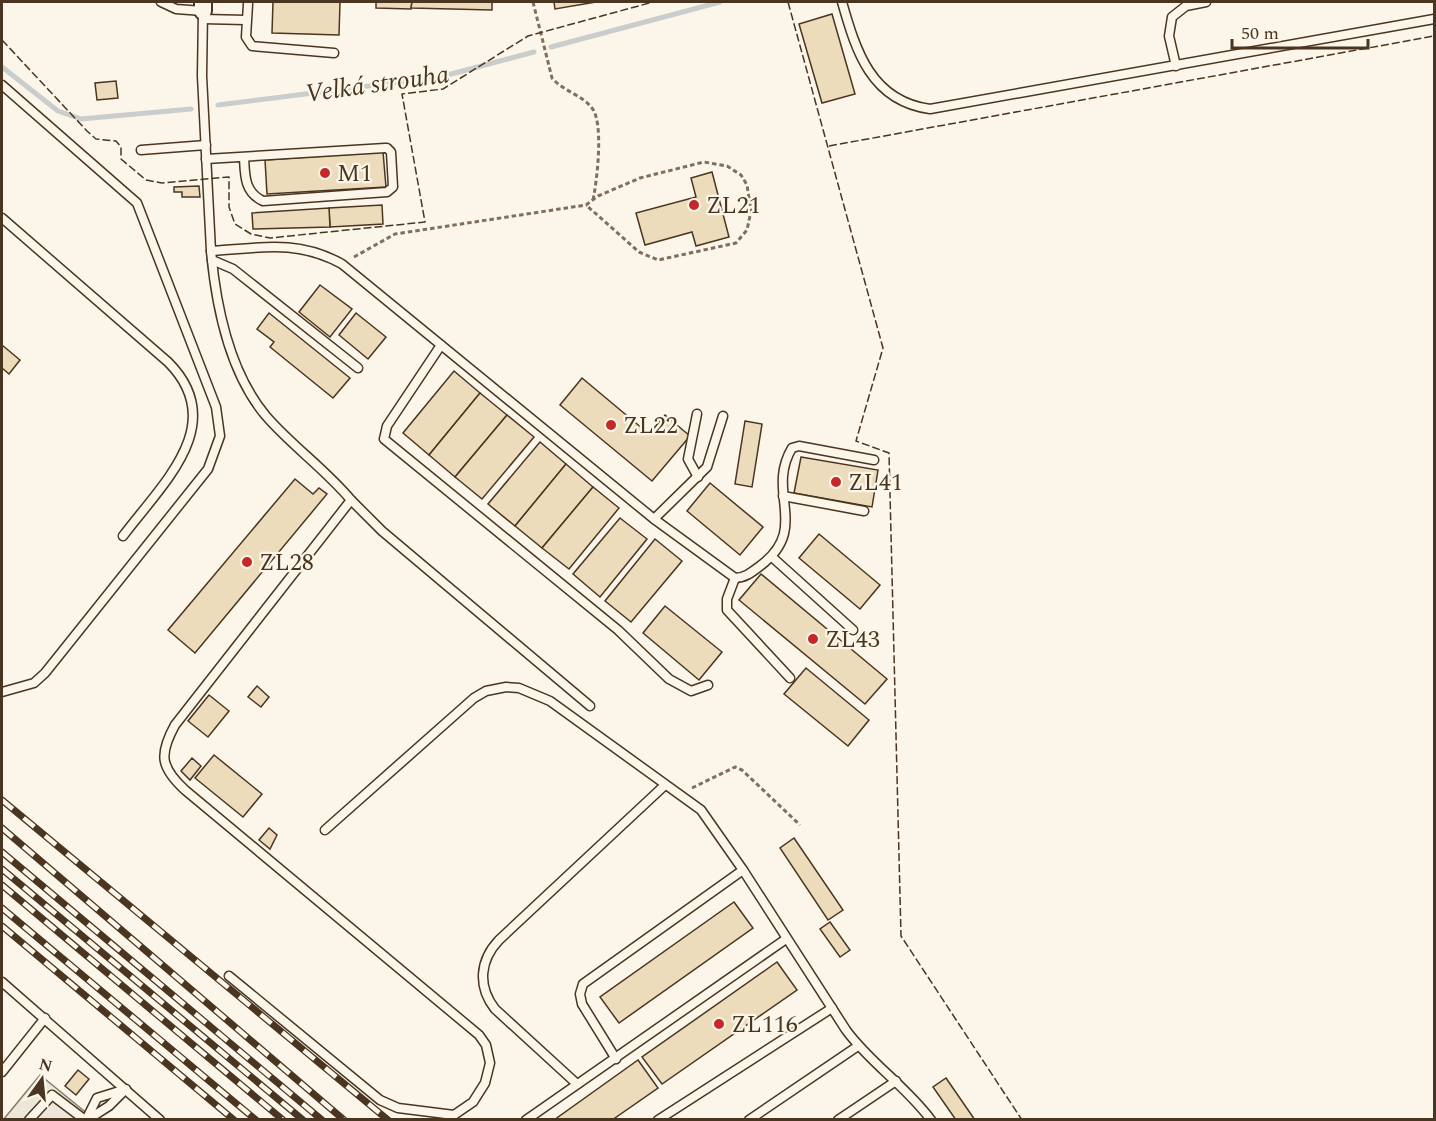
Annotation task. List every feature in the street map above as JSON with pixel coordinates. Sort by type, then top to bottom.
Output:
[{"type":"lane","points":[[161,2],[176,9],[203,11],[246,20]]},
{"type":"lane","points":[[842,2],[858,48],[882,89],[925,108],[1176,66],[1434,19]]},
{"type":"lane","points":[[1176,66],[1169,36],[1172,17],[1186,6],[1206,2]]},
{"type":"lane","points":[[248,4],[247,40],[257,48],[334,53]]},
{"type":"lane","points":[[203,11],[206,159],[211,256],[225,330],[245,383],[255,401],[276,427],[328,474],[382,531],[590,706]]},
{"type":"lane","points":[[2,85],[137,203],[216,407],[220,436],[208,469],[45,673],[27,686],[2,692]]},
{"type":"lane","points":[[141,150],[206,145]]},
{"type":"lane","points":[[206,159],[387,148],[391,152],[393,187],[387,192],[263,201],[256,197],[247,184],[244,157]]},
{"type":"lane","points":[[2,218],[168,362],[189,390],[194,417],[190,441],[180,460],[123,536]]},
{"type":"lane","points":[[211,256],[300,247],[315,251],[342,264],[654,519],[735,578],[746,576],[772,557],[783,543],[786,534],[783,496],[788,454],[794,446],[874,460]]},
{"type":"lane","points":[[211,256],[233,269],[358,368]]},
{"type":"lane","points":[[441,345],[387,426],[384,439],[618,630],[669,679],[691,691],[708,685]]},
{"type":"lane","points":[[697,414],[688,459],[698,477]]},
{"type":"lane","points":[[654,519],[698,477],[710,461],[723,416]]},
{"type":"lane","points":[[783,496],[864,510]]},
{"type":"lane","points":[[229,976],[388,1105],[442,1116],[454,1115],[473,1102],[485,1083],[489,1054],[479,1035],[185,790],[170,775],[163,758],[163,748],[168,736],[184,712],[351,500]]},
{"type":"lane","points":[[772,557],[853,630]]},
{"type":"lane","points":[[735,578],[727,599],[727,610],[790,678]]},
{"type":"lane","points":[[325,830],[464,705],[496,688],[519,688],[550,701],[680,795],[708,818],[858,1046],[916,1100],[930,1119]]},
{"type":"lane","points":[[578,1084],[495,1009],[486,998],[483,981],[484,963],[499,940],[665,785]]},
{"type":"lane","points":[[616,1059],[582,1004],[580,994],[583,984],[743,870]]},
{"type":"lane","points":[[526,1119],[616,1059],[786,939]]},
{"type":"lane","points":[[2,982],[160,1119]]},
{"type":"lane","points":[[658,1119],[831,1008]]},
{"type":"lane","points":[[2,1072],[45,1018]]},
{"type":"lane","points":[[749,1119],[858,1046]]},
{"type":"lane","points":[[838,1119],[896,1081]]},
{"type":"lane","points":[[86,1119],[109,1106],[126,1089]]},
{"type":"lane","points":[[86,1119],[97,1098],[126,1089]]},
{"type":"lane","points":[[29,1119],[52,1095],[86,1119]]},
{"type":"path","points":[[533,2],[552,78],[563,89],[588,104],[596,115],[596,181],[592,200]]},
{"type":"path","points":[[342,264],[395,234],[586,205],[640,178],[704,162],[727,166],[741,175],[747,185],[751,211],[747,230],[736,243],[658,260],[639,252],[586,205]]},
{"type":"path","points":[[680,795],[735,767],[742,770],[800,825]]},
{"type":"shaded area","points":[[40,1075],[94,1119],[3,1120]]},
{"type":"building","points":[[273,2],[340,2],[339,35],[272,33]]},
{"type":"building","points":[[376,2],[412,2],[411,9],[376,8]]},
{"type":"building","points":[[412,2],[492,2],[492,10],[411,8]]},
{"type":"building","points":[[554,2],[596,2],[555,9]]},
{"type":"building","points":[[832,14],[855,94],[822,103],[799,24]]},
{"type":"building","points":[[116,81],[118,98],[97,100],[95,83]]},
{"type":"building","name":"M1","points":[[383,152],[386,187],[267,194],[265,160]]},
{"type":"building","name":"ZL21","points":[[712,172],[729,237],[696,246],[692,232],[645,245],[636,213],[696,197],[691,178]]},
{"type":"building","points":[[199,186],[200,197],[182,197],[182,192],[174,192],[174,187]]},
{"type":"building","points":[[382,205],[383,224],[330,227],[329,208]]},
{"type":"building","points":[[329,208],[330,227],[253,229],[252,213]]},
{"type":"building","points":[[320,285],[352,309],[330,337],[299,312]]},
{"type":"building","points":[[269,313],[350,378],[333,398],[270,347],[274,342],[257,329]]},
{"type":"building","points":[[356,313],[386,337],[368,359],[339,335]]},
{"type":"building","points":[[2,345],[20,360],[9,374],[2,368]]},
{"type":"building","points":[[454,371],[480,393],[429,455],[403,433]]},
{"type":"building","name":"ZL22","points":[[582,378],[649,434],[665,415],[690,436],[652,481],[560,405]]},
{"type":"building","points":[[480,393],[507,415],[455,477],[429,455]]},
{"type":"building","points":[[507,415],[534,437],[482,499],[455,477]]},
{"type":"building","points":[[745,421],[762,424],[752,487],[735,484]]},
{"type":"building","points":[[540,442],[566,464],[515,526],[488,504]]},
{"type":"building","name":"ZL41","points":[[801,457],[878,470],[872,507],[794,493]]},
{"type":"building","points":[[566,464],[593,487],[542,548],[515,526]]},
{"type":"building","name":"ZL28","points":[[295,479],[313,494],[319,488],[327,494],[195,653],[168,630]]},
{"type":"building","points":[[710,483],[763,527],[740,555],[687,511]]},
{"type":"building","points":[[593,487],[619,508],[569,569],[542,548]]},
{"type":"building","points":[[620,518],[647,539],[600,597],[573,574]]},
{"type":"building","points":[[819,534],[880,585],[860,609],[799,558]]},
{"type":"building","points":[[655,539],[682,561],[631,622],[605,601]]},
{"type":"building","name":"ZL43","points":[[761,574],[887,679],[865,704],[739,600]]},
{"type":"building","points":[[665,606],[722,652],[699,680],[643,633]]},
{"type":"building","points":[[806,668],[869,720],[848,746],[784,694]]},
{"type":"building","points":[[257,686],[269,697],[261,707],[248,697]]},
{"type":"building","points":[[209,695],[229,711],[208,737],[188,721]]},
{"type":"building","points":[[214,755],[262,794],[243,817],[195,778]]},
{"type":"building","points":[[192,758],[201,766],[190,780],[181,771]]},
{"type":"building","points":[[269,828],[277,835],[270,849],[259,840]]},
{"type":"building","points":[[794,838],[843,910],[828,920],[780,848]]},
{"type":"building","points":[[734,902],[753,928],[619,1023],[600,997]]},
{"type":"building","points":[[830,922],[850,950],[840,957],[820,929]]},
{"type":"building","name":"ZL116","points":[[777,962],[797,990],[662,1084],[642,1057]]},
{"type":"building","points":[[638,1060],[658,1088],[612,1120],[554,1120]]},
{"type":"building","points":[[78,1070],[89,1079],[76,1095],[65,1086]]},
{"type":"building","points":[[946,1078],[975,1120],[956,1120],[933,1087]]},
{"type":"waterway","name":"Velká strouha","points":[[551,47],[720,2]]},
{"type":"waterway","name":"Velká strouha","points":[[218,105],[440,77],[534,52]]},
{"type":"waterway","name":"Velká strouha","points":[[2,67],[58,111],[81,119],[191,109]]},
{"type":"railway","points":[[2,800],[388,1120]]},
{"type":"railway","points":[[2,828],[344,1120]]},
{"type":"railway","points":[[2,852],[322,1120]]},
{"type":"railway","points":[[2,869],[303,1120]]},
{"type":"railway","points":[[2,885],[283,1120]]},
{"type":"railway","points":[[2,908],[256,1120]]},
{"type":"railway","points":[[2,926],[234,1120]]},
{"type":"fence","points":[[2,40],[96,139],[116,141],[121,147],[121,159],[146,180],[162,183],[229,177],[229,207],[235,224],[251,234],[270,238],[425,222],[402,94],[443,89],[528,36],[653,2]]},
{"type":"fence","points":[[788,2],[883,348],[856,441],[889,453],[901,936],[1022,1120]]},
{"type":"fence","points":[[829,146],[1434,36]]},
{"type":"place","name":"M1","points":[[325,173]]},
{"type":"place","name":"ZL21","points":[[694,205]]},
{"type":"place","name":"ZL22","points":[[611,425]]},
{"type":"place","name":"ZL41","points":[[836,482]]},
{"type":"place","name":"ZL28","points":[[247,562]]},
{"type":"place","name":"ZL43","points":[[813,639]]},
{"type":"place","name":"ZL116","points":[[719,1024]]}]
